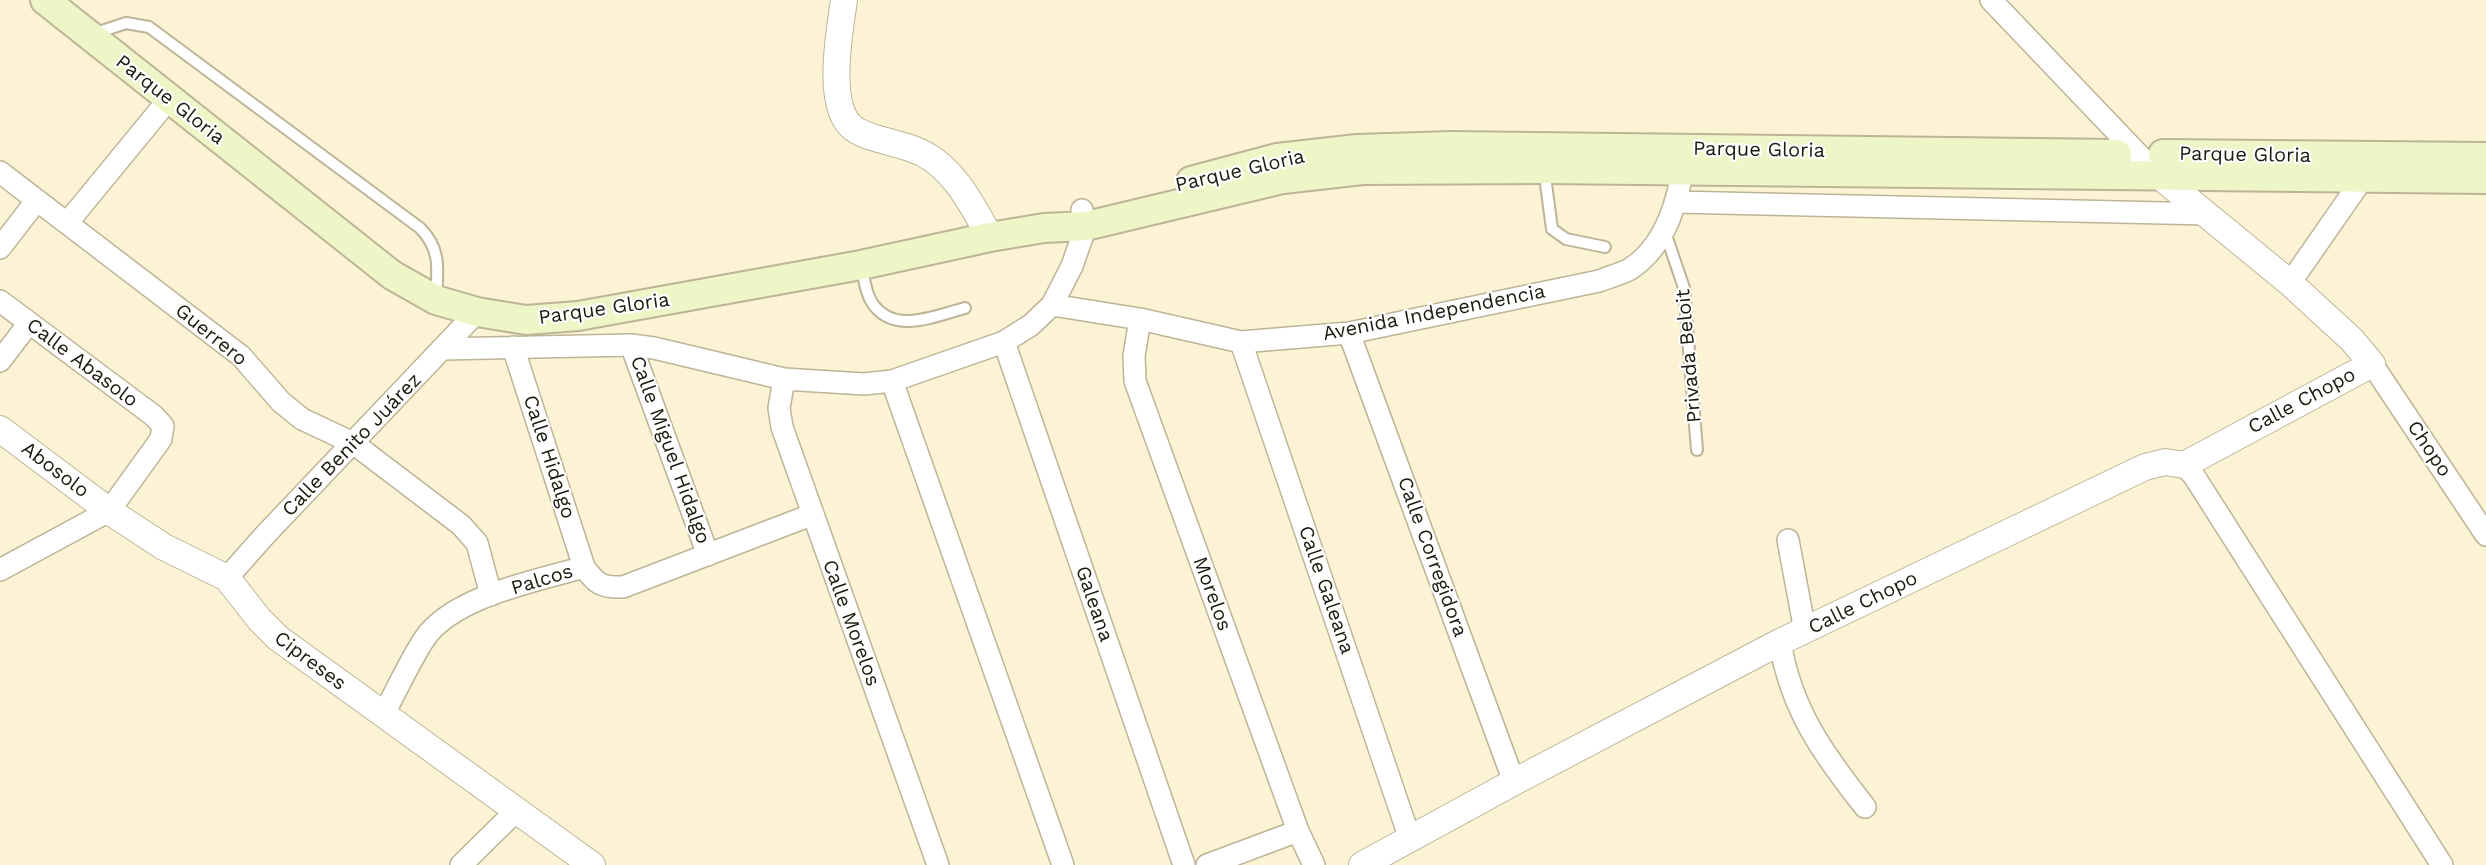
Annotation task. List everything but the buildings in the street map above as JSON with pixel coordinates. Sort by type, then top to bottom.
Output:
[{"type":"main road","name":"Parque Gloria","points":[[45,0],[392,275],[436,300],[477,312],[526,320],[578,316],[861,265],[1283,178],[1362,170],[1544,169],[1683,160],[2136,154],[2486,157]]},
{"type":"main road","name":"Parque Gloria","points":[[1084,218],[1277,158],[1357,149],[1451,146],[1683,160],[2157,174],[2486,179]]},
{"type":"street","points":[[844,0],[837,47],[837,79],[841,109],[853,128],[924,153],[950,175],[968,198],[990,237]]},
{"type":"street","points":[[1991,0],[2136,154],[2157,174],[2290,283],[2352,340],[2372,364]]},
{"type":"street","points":[[68,222],[169,99]]},
{"type":"street","name":"Avenida Independencia","points":[[1052,304],[1241,342],[1350,333],[1599,281],[1629,269],[1649,252],[1664,229],[1675,202],[1683,160]]},
{"type":"street","name":"Guerrero","points":[[0,172],[241,356],[281,402],[302,419],[354,443],[470,533],[482,555],[491,595]]},
{"type":"street","points":[[2290,283],[2363,178]]},
{"type":"street","points":[[0,248],[37,201]]},
{"type":"street","points":[[1675,202],[2208,214]]},
{"type":"street","points":[[443,350],[631,345],[654,348],[784,379],[864,384],[892,381],[1004,342],[1031,325],[1052,304],[1072,266],[1084,218]]},
{"type":"street","name":"Calle Abasolo","points":[[0,301],[154,416],[163,426],[161,439],[109,511]]},
{"type":"street","name":"Calle Benito Juárez","points":[[227,578],[477,312]]},
{"type":"street","name":"Morelos","points":[[1140,320],[1134,356],[1135,381],[1298,831],[1314,865]]},
{"type":"street","points":[[0,361],[29,323]]},
{"type":"street","name":"Calle Corregidora","points":[[1350,333],[1514,782]]},
{"type":"street","name":"Galeana","points":[[1004,342],[1184,865]]},
{"type":"street","name":"Calle Galeana","points":[[1241,342],[1410,839]]},
{"type":"street","name":"Calle Miguel Hidalgo","points":[[631,345],[708,555]]},
{"type":"street","name":"Calle Hidalgo","points":[[513,347],[584,567]]},
{"type":"street","name":"Calle Chopo","points":[[1362,865],[1780,642],[2145,467],[2165,462],[2184,465],[2372,364]]},
{"type":"street","name":"Chopo","points":[[2372,364],[2486,535]]},
{"type":"street","name":"Calle Morelos","points":[[784,379],[779,408],[782,428],[811,515],[938,865]]},
{"type":"street","points":[[892,381],[1063,865]]},
{"type":"street","name":"Abosolo","points":[[0,429],[109,511]]},
{"type":"street","points":[[2184,465],[2194,476],[2442,865]]},
{"type":"street","points":[[0,570],[109,511]]},
{"type":"street","name":"Cipreses","points":[[109,511],[165,547],[227,578],[259,619],[278,638],[592,865]]},
{"type":"street","name":"Palcos","points":[[382,715],[426,637],[443,619],[465,605],[584,567],[593,580],[607,588],[623,587],[811,515]]},
{"type":"street","points":[[1788,540],[1805,631]]},
{"type":"street","points":[[1780,642],[1790,685],[1809,729],[1866,807]]},
{"type":"street","points":[[461,865],[516,811]]},
{"type":"street","points":[[1207,865],[1298,831]]},
{"type":"lane","points":[[89,35],[126,23],[149,27],[420,228],[430,237],[436,249],[438,262],[436,300]]},
{"type":"lane","points":[[1544,169],[1552,229],[1566,239],[1605,247]]},
{"type":"lane","name":"Privada Beloit","points":[[1664,229],[1684,288],[1697,450]]},
{"type":"lane","points":[[861,265],[870,299],[880,313],[896,321],[913,322],[965,308]]}]
